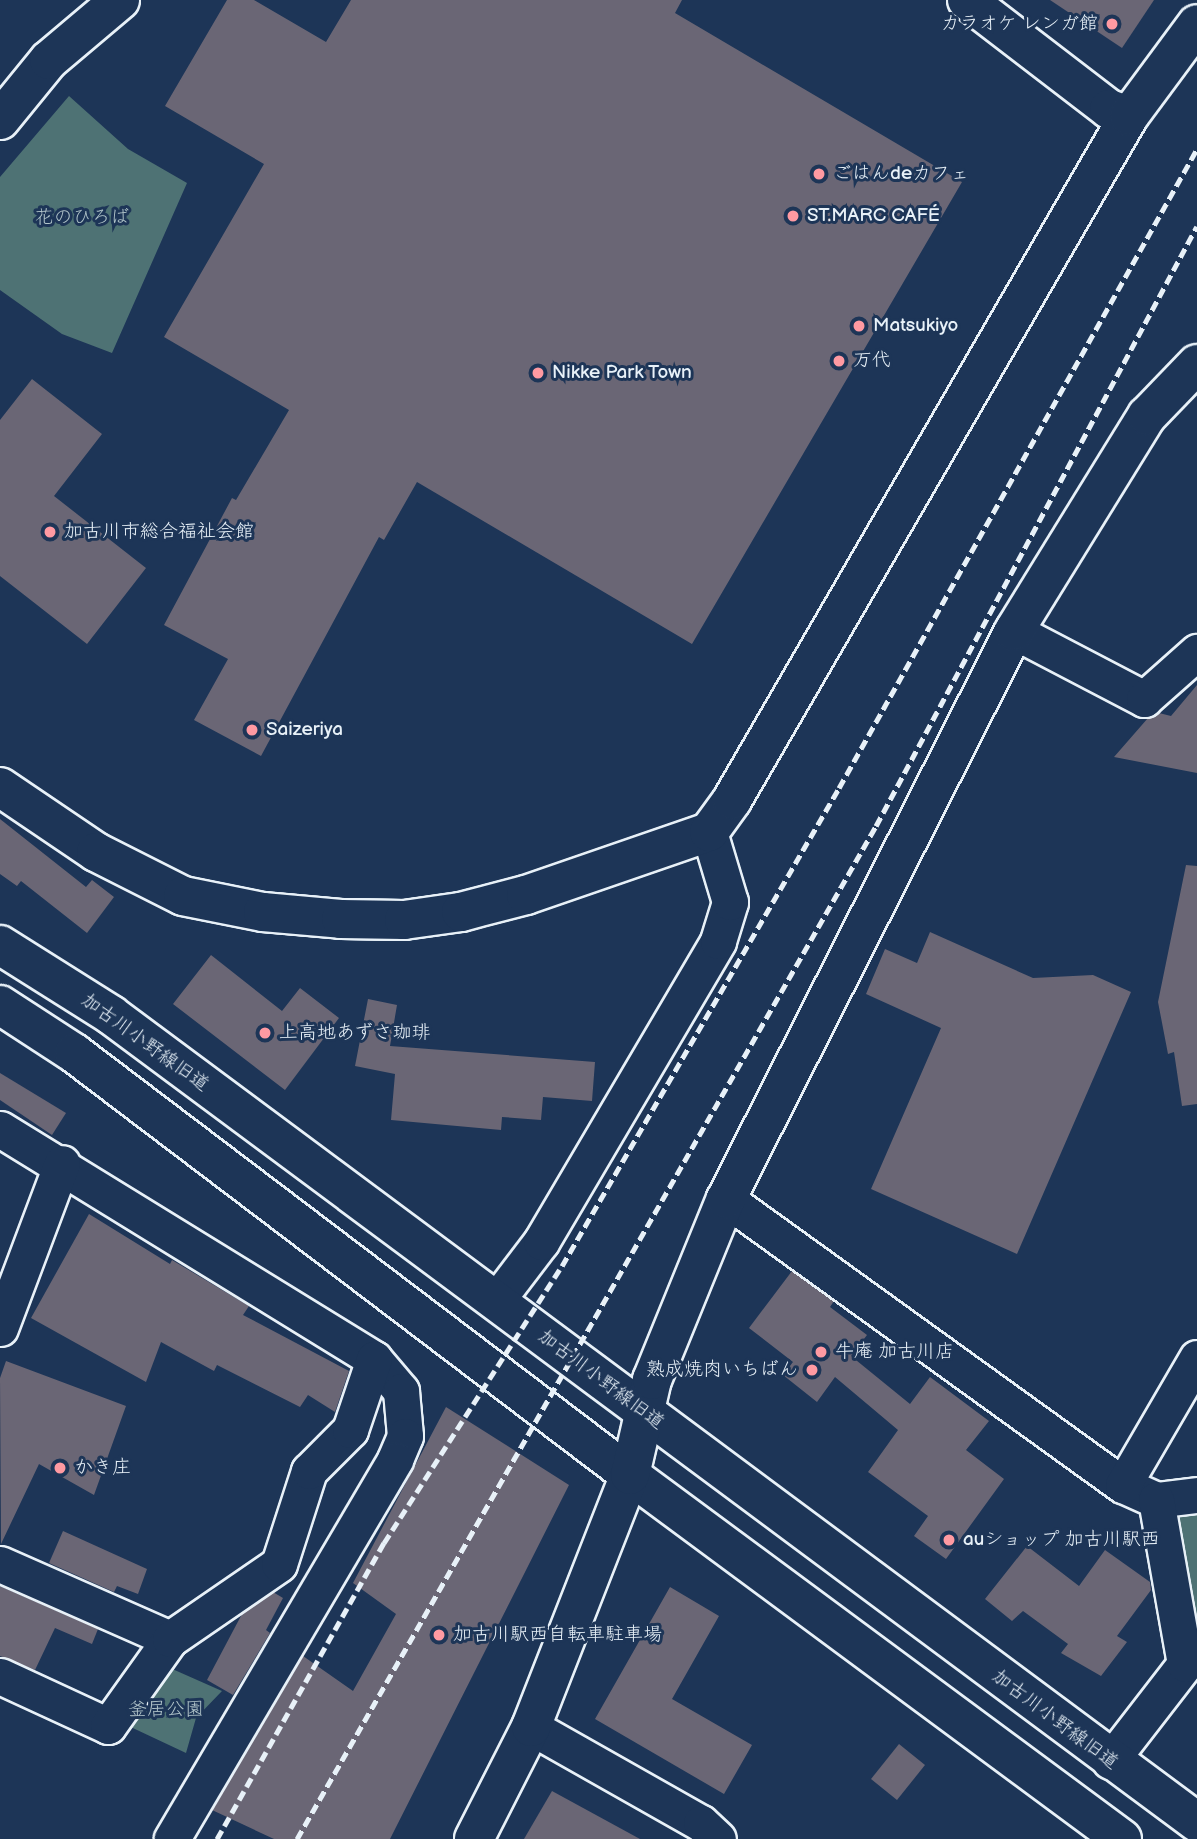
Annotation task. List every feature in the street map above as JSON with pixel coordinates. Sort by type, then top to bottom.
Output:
[{"type":"street","points":[[967,0],[1109,109],[1129,116]]},
{"type":"street","points":[[0,120],[49,60],[106,4]]},
{"type":"street","points":[[0,787],[96,852],[183,896],[263,912],[341,919],[404,920],[461,912],[591,874],[709,832],[732,800],[1129,116],[1197,24]]},
{"type":"street","points":[[474,1839],[531,1727],[630,1475],[652,1380],[726,1199],[1014,631],[1147,416],[1197,364]]},
{"type":"street","points":[[1014,631],[1144,699],[1197,652]]},
{"type":"street","points":[[496,1301],[541,1242],[718,940],[730,902],[709,832]]},
{"type":"street","name":"加古川小野線旧道","points":[[0,945],[111,1015],[1110,1761],[1197,1822]]},
{"type":"street","points":[[0,1005],[74,1053],[630,1475],[1122,1839]]},
{"type":"street","points":[[4,1137],[62,1163],[374,1359],[401,1391],[405,1436],[172,1839]]},
{"type":"street","points":[[0,1328],[62,1163]]},
{"type":"street","points":[[726,1199],[1123,1485],[1156,1500],[1197,1495]]},
{"type":"street","points":[[1123,1485],[1197,1358]]},
{"type":"street","points":[[0,1676],[108,1726],[170,1639],[279,1564],[309,1471],[350,1430],[374,1359]]},
{"type":"street","points":[[1110,1761],[1185,1664],[1156,1500]]},
{"type":"street","points":[[0,1564],[170,1639]]},
{"type":"street","points":[[531,1727],[701,1822],[718,1839]]},
{"type":"green space","name":"花のひろば","points":[[69,96],[128,149],[187,183],[112,353],[62,334],[0,290],[0,177]]},
{"type":"green space","points":[[1187,1510],[1197,1511],[1197,1654],[1175,1523]]},
{"type":"green space","name":"釜居公園","points":[[161,1664],[222,1691],[196,1718],[186,1753],[120,1722]]},
{"type":"building","name":"Nikke Park Town","points":[[227,0],[254,0],[326,42],[351,0],[682,0],[675,13],[962,182],[692,644],[417,482],[384,540],[379,537],[261,756],[194,720],[228,659],[164,625],[232,498],[236,500],[289,410],[164,337],[264,164],[165,106]]},
{"type":"building","name":"カラオケ レンガ館","points":[[1050,0],[1154,0],[1122,48]]},
{"type":"building","name":"加古川市総合福祉会館","points":[[32,379],[102,434],[54,496],[146,568],[87,644],[0,576],[0,420]]},
{"type":"building","points":[[1197,685],[1197,773],[1114,757],[1148,718],[1159,713],[1171,716]]},
{"type":"building","points":[[0,819],[86,887],[92,880],[114,897],[87,933],[21,881],[17,886],[0,874]]},
{"type":"building","points":[[1186,865],[1197,866],[1197,1104],[1182,1106],[1174,1052],[1168,1054],[1158,1002]]},
{"type":"building","points":[[930,932],[1033,978],[1093,975],[1131,992],[1017,1254],[871,1189],[941,1028],[866,994],[885,949],[917,963]]},
{"type":"building","points":[[211,955],[282,1011],[300,988],[339,1018],[285,1090],[173,1004]]},
{"type":"building","points":[[368,999],[397,1005],[390,1046],[595,1062],[592,1101],[543,1097],[541,1120],[502,1117],[501,1130],[391,1120],[395,1074],[355,1066]]},
{"type":"building","points":[[0,1073],[66,1113],[52,1135],[0,1100]]},
{"type":"building","points":[[89,1214],[170,1264],[172,1260],[249,1306],[243,1315],[349,1371],[335,1412],[308,1395],[300,1407],[217,1365],[214,1371],[161,1342],[146,1382],[31,1318]]},
{"type":"building","points":[[792,1271],[834,1301],[830,1307],[867,1335],[851,1356],[910,1404],[930,1377],[989,1421],[966,1450],[1004,1479],[946,1559],[914,1536],[928,1516],[868,1472],[898,1430],[835,1377],[817,1402],[783,1375],[793,1362],[749,1328]]},
{"type":"building","points":[[6,1361],[126,1406],[94,1495],[39,1464],[1,1544],[0,1378]]},
{"type":"building","name":"加古川駅西自転車駐車場","points":[[446,1407],[569,1485],[390,1839],[274,1839],[212,1810],[303,1656],[353,1691],[396,1614],[353,1583]]},
{"type":"building","points":[[63,1531],[147,1569],[138,1594],[117,1586],[114,1592],[49,1563]]},
{"type":"building","points":[[1027,1546],[1079,1586],[1105,1550],[1150,1582],[1151,1590],[1117,1636],[1127,1642],[1101,1676],[1061,1653],[1068,1644],[1023,1611],[1012,1621],[985,1599]]},
{"type":"building","points":[[0,1586],[98,1629],[92,1644],[55,1628],[35,1670],[0,1656]]},
{"type":"building","points":[[670,1587],[719,1616],[672,1699],[752,1745],[724,1794],[595,1719]]},
{"type":"building","points":[[273,1592],[283,1598],[266,1630],[270,1633],[233,1695],[207,1680],[242,1614]]},
{"type":"building","points":[[899,1744],[925,1765],[897,1800],[871,1779]]},
{"type":"building","points":[[552,1791],[640,1839],[524,1839]]},
{"type":"railway","points":[[217,1839],[384,1543],[562,1266],[839,788],[1197,149]]},
{"type":"railway","points":[[297,1839],[876,826],[1197,226]]},
{"type":"place","name":"カラオケ レンガ館","points":[[1112,24]]},
{"type":"place","name":"ごはんdeカフェ","points":[[819,174]]},
{"type":"place","name":"ST.MARC CAFÉ","points":[[793,216]]},
{"type":"place","name":"Matsukiyo","points":[[859,326]]},
{"type":"place","name":"万代","points":[[839,361]]},
{"type":"place","name":"Nikke Park Town","points":[[538,373]]},
{"type":"place","name":"加古川市総合福祉会館","points":[[50,532]]},
{"type":"place","name":"Saizeriya","points":[[252,730]]},
{"type":"place","name":"上高地あずさ珈琲","points":[[265,1033]]},
{"type":"place","name":"牛庵 加古川店","points":[[821,1352]]},
{"type":"place","name":"熟成焼肉いちばん","points":[[812,1370]]},
{"type":"place","name":"かき庄","points":[[60,1468]]},
{"type":"place","name":"auショップ 加古川駅西","points":[[949,1540]]},
{"type":"place","name":"加古川駅西自転車駐車場","points":[[439,1635]]}]
